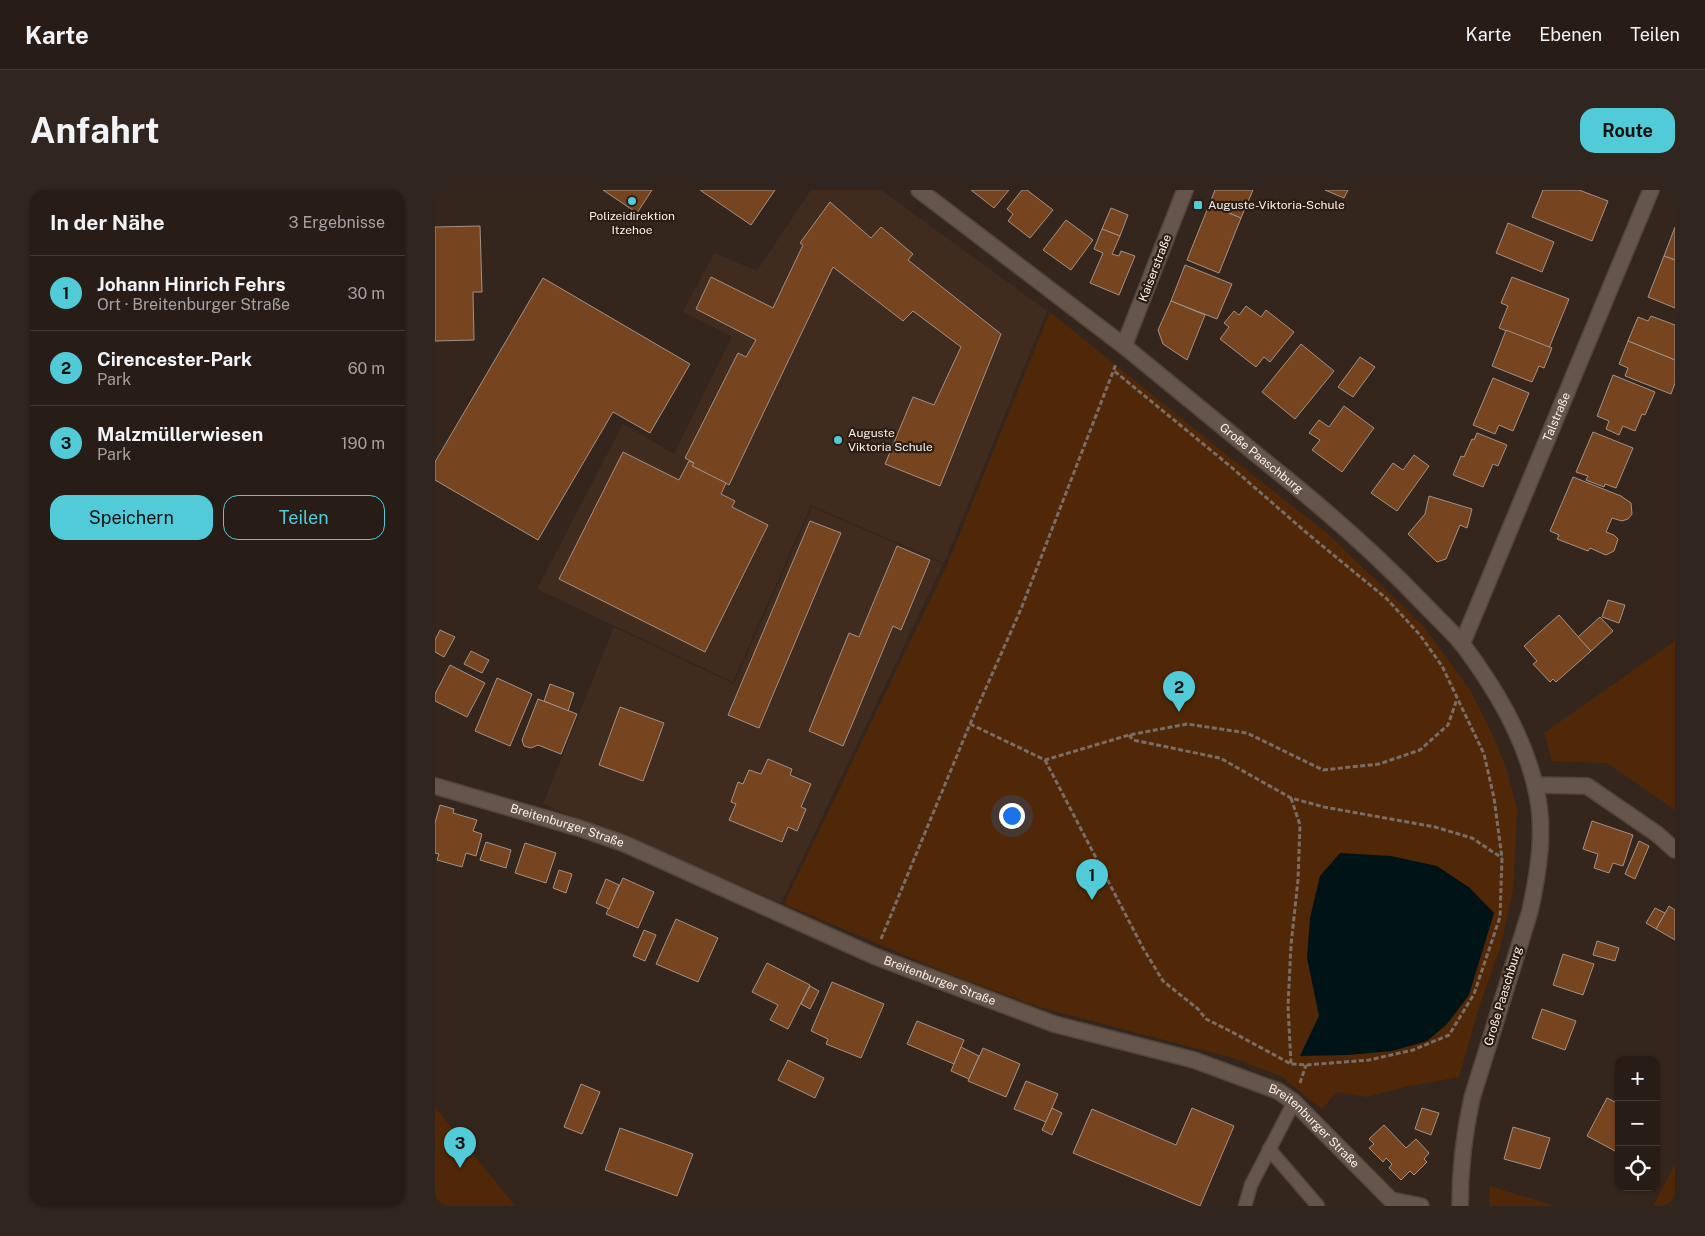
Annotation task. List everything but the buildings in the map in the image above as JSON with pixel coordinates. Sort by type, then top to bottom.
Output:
[{"type":"street","name":"Große Paaschburg","points":[[919,190],[1124,346],[1333,516],[1404,583],[1462,644],[1508,713],[1519,736],[1535,785],[1541,819],[1541,838],[1535,889],[1465,1126],[1460,1178],[1460,1206]]},
{"type":"street","name":"Kaiserstraße","points":[[1124,346],[1185,190]]},
{"type":"street","name":"Talstraße","points":[[1462,644],[1651,190]]},
{"type":"street","points":[[1535,785],[1587,786],[1657,834],[1675,850]]},
{"type":"street","name":"Breitenburger Straße","points":[[435,786],[579,828],[625,844],[874,956],[1054,1024],[1194,1060],[1278,1091],[1293,1102],[1391,1200],[1421,1206]]},
{"type":"lane","points":[[1245,1206],[1251,1186],[1293,1102]]},
{"type":"lane","points":[[1269,1149],[1318,1206]]},
{"type":"path","points":[[874,956],[970,724],[1021,610],[1113,370],[1124,346]]},
{"type":"path","points":[[970,724],[1045,760],[1143,948],[1163,981],[1198,1008],[1206,1019],[1291,1064],[1306,1065],[1369,1060],[1413,1050],[1449,1035],[1474,994],[1500,916],[1502,858],[1494,798],[1484,754],[1442,666],[1420,635],[1387,599],[1113,370]]},
{"type":"path","points":[[1045,760],[1129,735],[1187,724],[1247,733],[1323,770],[1379,764],[1420,750],[1448,725],[1457,699]]},
{"type":"path","points":[[1129,735],[1133,740],[1220,758],[1291,798],[1324,808],[1435,827],[1472,838],[1502,858]]},
{"type":"path","points":[[1291,798],[1300,825],[1298,880],[1291,945],[1288,1006],[1291,1064]]},
{"type":"shaded area","name":"Auguste Viktoria Schule","points":[[811,190],[881,190],[1047,311],[944,563],[811,505],[733,682],[537,589],[623,424],[674,454],[732,336],[683,312],[714,253],[757,271]]},
{"type":"shaded area","points":[[1050,312],[1328,534],[1424,627],[1470,690],[1506,767],[1517,809],[1513,889],[1501,945],[1478,1010],[1459,1077],[1408,1086],[1367,1097],[1337,1092],[1322,1109],[1281,1076],[1233,1058],[1039,1007],[947,973],[784,904],[947,565]],"holes":[[[1319,1016],[1427,1041],[1392,1051],[1347,1055],[1300,1055]]]},
{"type":"shaded area","points":[[812,507],[943,564],[781,903],[543,804],[614,627],[734,684]]},
{"type":"shaded area","points":[[1675,641],[1675,810],[1607,763],[1552,761],[1544,733]]},
{"type":"shaded area","points":[[1340,853],[1391,856],[1437,866],[1470,888],[1494,913],[1469,995],[1447,1024],[1427,1041],[1392,1051],[1347,1055],[1300,1056],[1319,1016],[1307,958],[1310,918],[1320,876]]},
{"type":"shaded area","points":[[435,1107],[515,1206],[435,1206]]},
{"type":"shaded area","points":[[1675,1164],[1675,1206],[1653,1206]]},
{"type":"shaded area","points":[[1489,1186],[1556,1206],[1490,1206]]},
{"type":"place","name":"Polizeidirektion Itzehoe","points":[[632,201]]},
{"type":"place","name":"Auguste-Viktoria-Schule","points":[[1198,205]]},
{"type":"place","name":"Auguste Viktoria Schule","points":[[838,440]]},
{"type":"place","name":"Cirencester-Park","points":[[1179,712]]},
{"type":"place","name":"Johann Hinrich Fehrs","points":[[1092,900]]},
{"type":"place","name":"Malzmüllerwiesen","points":[[460,1168]]}]
